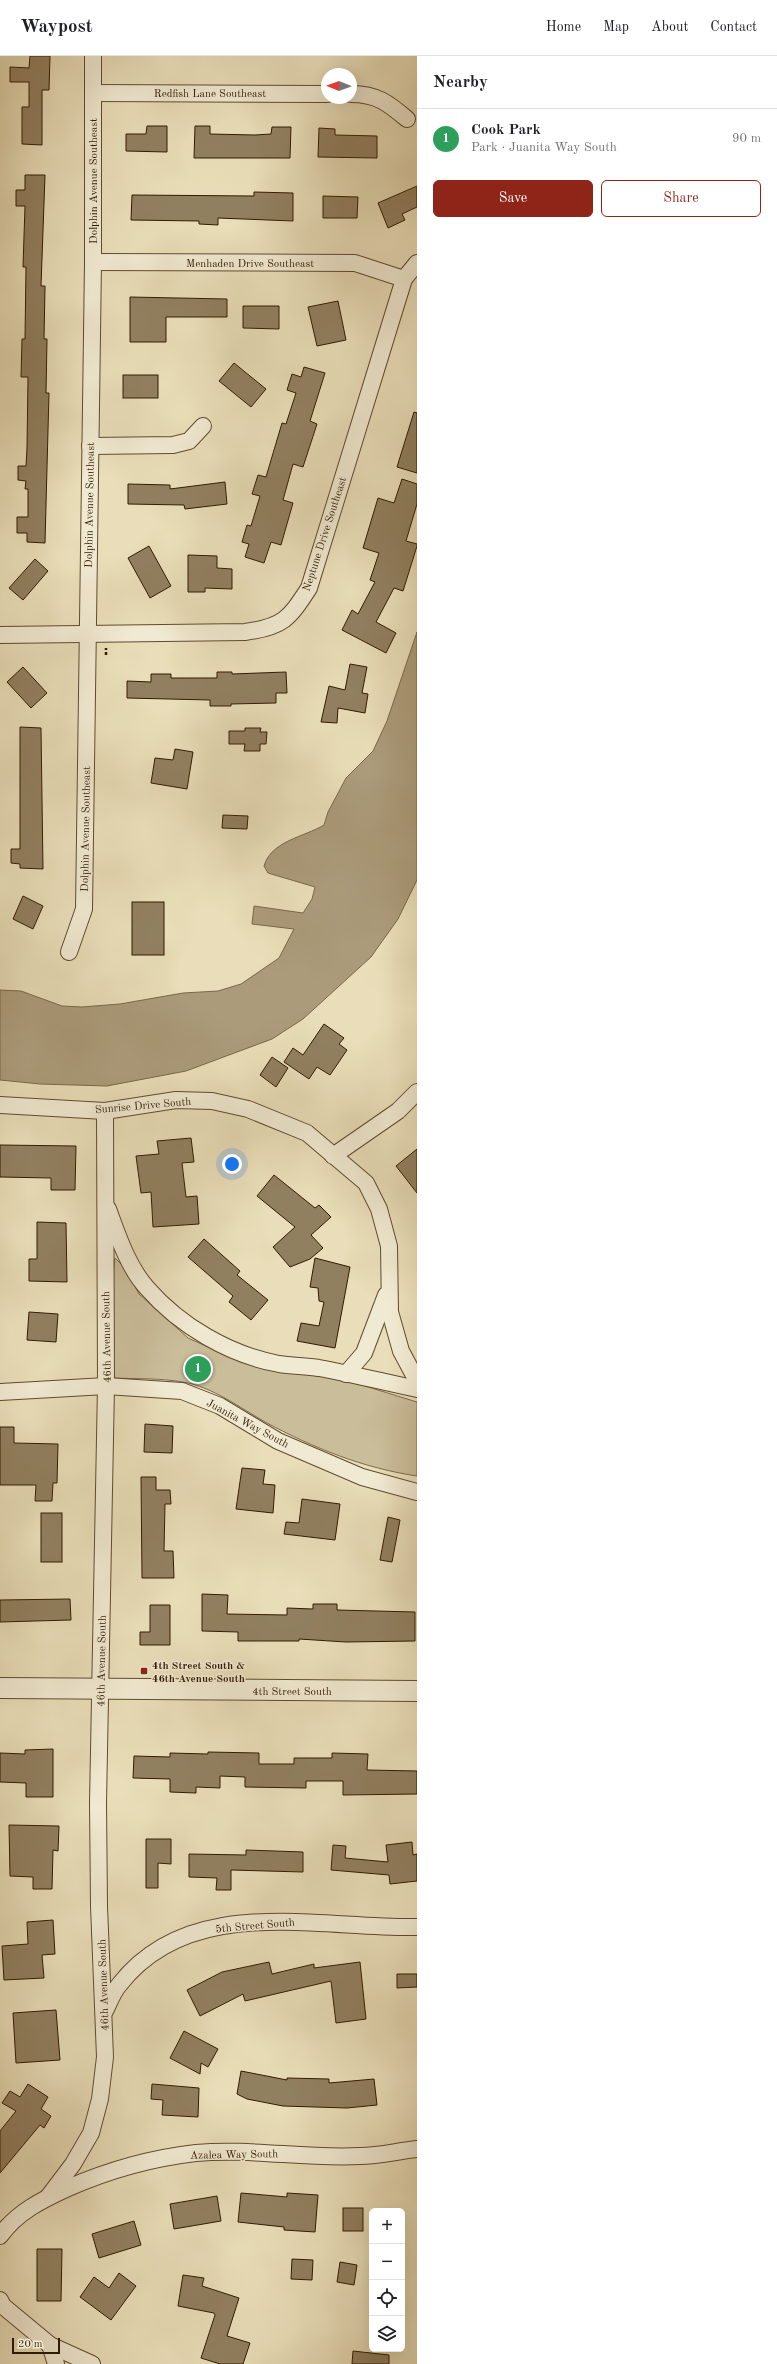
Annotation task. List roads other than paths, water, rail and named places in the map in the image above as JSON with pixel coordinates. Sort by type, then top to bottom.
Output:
[{"type":"street","name":"Dolphin Avenue Southeast","points":[[69,952],[84,909],[93,262],[93,56]]},
{"type":"street","name":"Redfish Lane Southeast","points":[[93,93],[321,94]]},
{"type":"street","points":[[357,94],[364,94],[386,101],[407,119]]},
{"type":"street","name":"Menhaden Drive Southeast","points":[[93,262],[355,263],[404,279]]},
{"type":"street","name":"Neptune Drive Southeast","points":[[0,635],[88,636],[245,632],[270,629],[292,613],[309,588],[404,279],[417,263]]},
{"type":"street","points":[[90,446],[173,445],[189,441],[203,426]]},
{"type":"street","points":[[333,1156],[398,1111],[417,1092]]},
{"type":"street","name":"Sunrise Drive South","points":[[0,1105],[105,1110],[176,1100],[212,1101],[248,1108],[283,1121],[307,1133],[366,1183],[379,1208],[389,1246],[390,1312],[401,1351],[417,1381]]},
{"type":"street","name":"46th Avenue South","points":[[48,2197],[73,2164],[91,2133],[100,2099],[106,2058],[98,1803],[106,1386],[104,1198],[105,1110]]},
{"type":"street","points":[[104,1198],[124,1251],[146,1288],[178,1318],[213,1340],[246,1354],[279,1364],[346,1374],[417,1389]]},
{"type":"street","points":[[346,1374],[364,1353],[390,1284]]},
{"type":"street","name":"Juanita Way South","points":[[0,1392],[106,1386],[182,1391],[220,1406],[278,1441],[362,1477],[417,1492]]},
{"type":"street","name":"4th Street South","points":[[0,1688],[101,1690],[417,1691]]},
{"type":"street","name":"5th Street South","points":[[104,2013],[118,1986],[142,1959],[171,1940],[206,1929],[250,1923],[290,1921],[382,1928],[417,1927]]},
{"type":"street","name":"Azalea Way South","points":[[0,2236],[9,2224],[24,2211],[48,2197],[88,2179],[124,2167],[161,2158],[197,2153],[262,2152],[361,2156],[417,2149]]},
{"type":"street","points":[[0,2300],[3,2306],[50,2345],[92,2364]]},
{"type":"street","points":[[50,2345],[56,2364]]},
{"type":"place","name":"Cook Park","points":[[198,1369]]},
{"type":"place","name":"4th Street South & 46th Avenue South","points":[[144,1671]]}]
